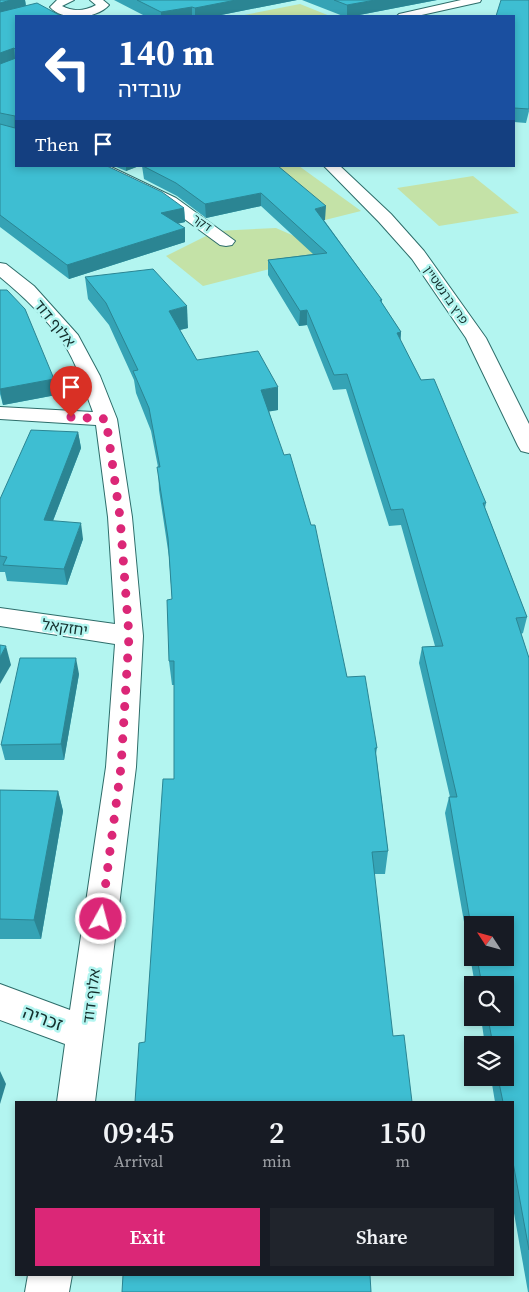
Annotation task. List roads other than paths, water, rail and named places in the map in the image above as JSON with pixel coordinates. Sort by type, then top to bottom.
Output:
[{"type":"street","points":[[407,15],[476,0]]},
{"type":"street","points":[[60,6],[102,8]]},
{"type":"street","name":"דקר","points":[[98,167],[170,201],[226,241]]},
{"type":"street","name":"פרץ ברנשטיין","points":[[333,167],[385,218],[418,254],[476,338],[529,446]]},
{"type":"street","points":[[126,179],[143,172]]},
{"type":"street","name":"אלוף דוד","points":[[5,277],[27,290],[71,339],[90,376],[106,419],[120,517],[129,636],[121,767],[76,1101]]},
{"type":"street","points":[[0,414],[106,419]]},
{"type":"street","name":"יחזקאל","points":[[0,617],[129,636]]},
{"type":"street","name":"זכריה","points":[[0,1002],[86,1034]]},
{"type":"street","points":[[47,1292],[50,1276]]}]
